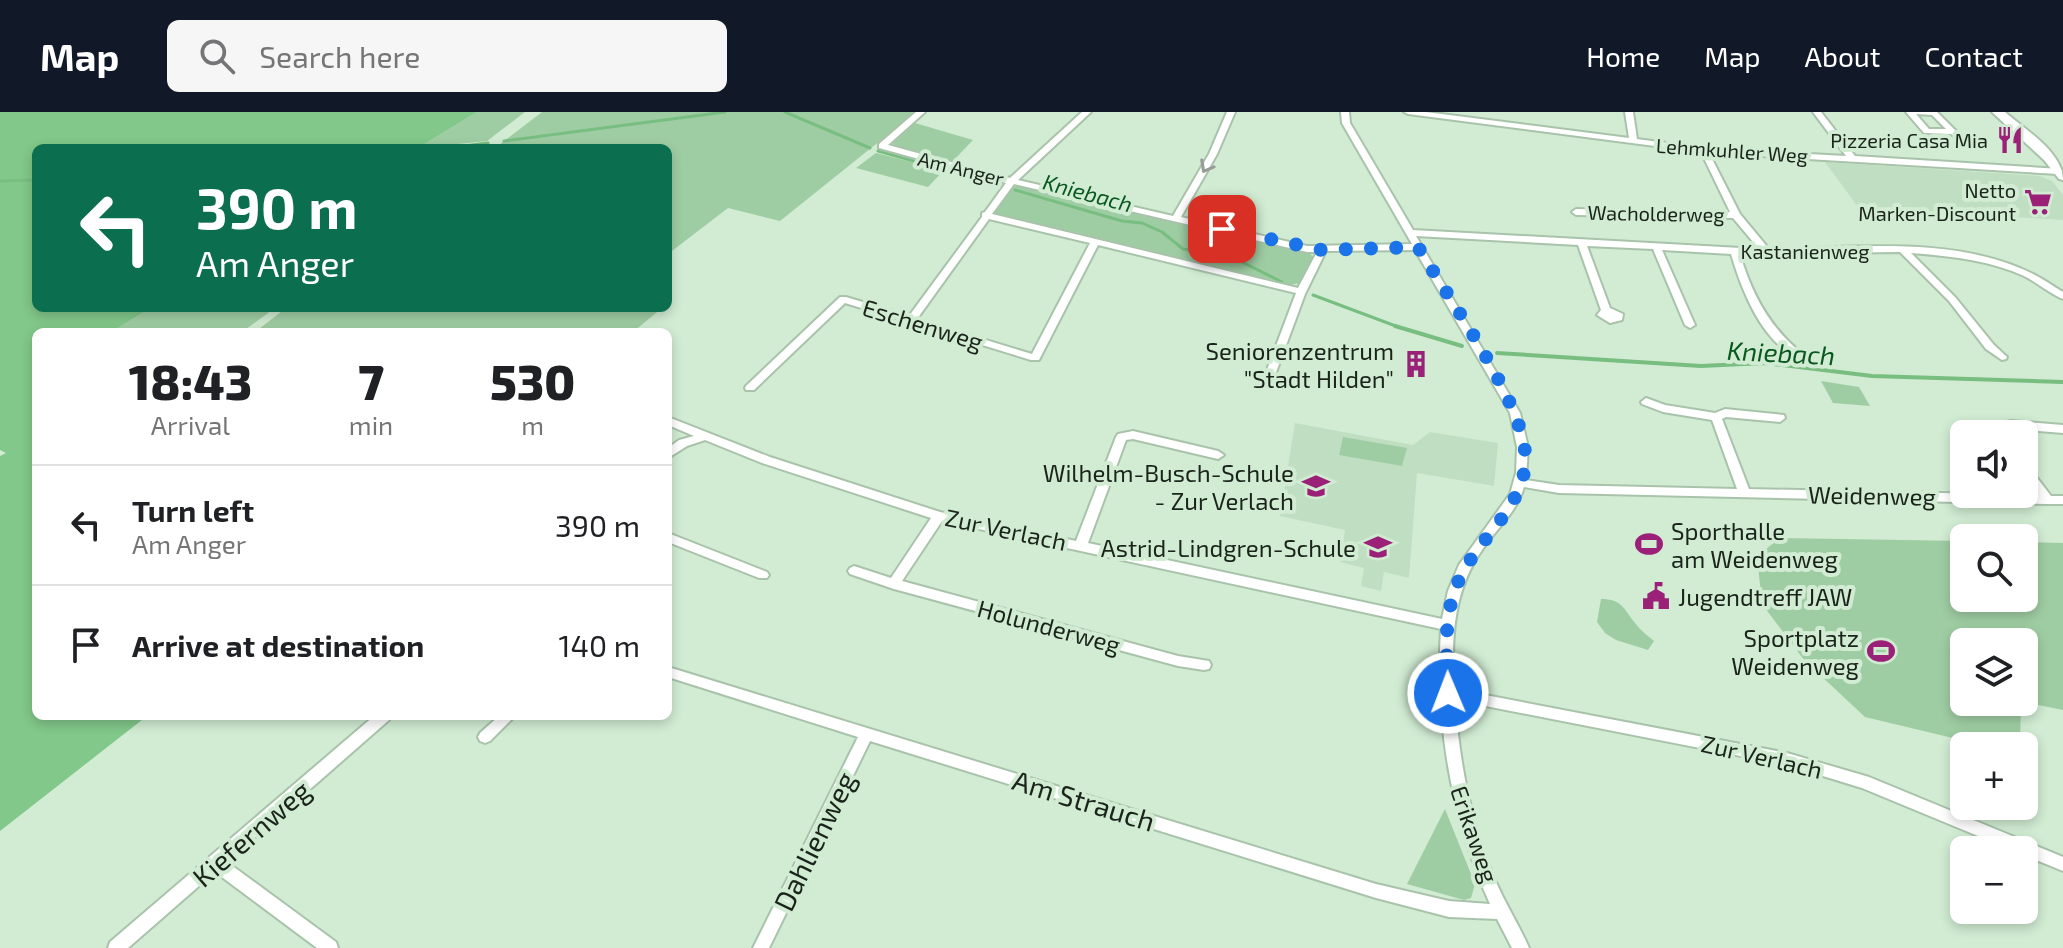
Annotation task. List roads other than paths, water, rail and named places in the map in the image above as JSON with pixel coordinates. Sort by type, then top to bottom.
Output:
[{"type":"main road","points":[[1998,112],[2061,173]]},
{"type":"street","name":"Am Anger","points":[[921,112],[882,146],[1012,181],[1322,250],[1418,247]]},
{"type":"street","points":[[911,320],[1012,181],[1087,112]]},
{"type":"street","points":[[1176,218],[1213,154],[1231,112]]},
{"type":"street","points":[[1345,112],[1346,123],[1515,413],[1525,454],[1522,483]]},
{"type":"street","name":"Lehmkuhler Weg","points":[[1408,112],[1704,150],[2061,173]]},
{"type":"street","points":[[1629,112],[1633,141]]},
{"type":"street","points":[[1817,112],[1852,158]]},
{"type":"street","points":[[1910,112],[1927,131],[1955,134],[1934,113],[1916,112]]},
{"type":"street","points":[[1704,150],[1736,215],[1766,251]]},
{"type":"street","name":"Wacholderweg","points":[[1576,212],[1736,215]]},
{"type":"street","name":"Am Anger","points":[[985,215],[1302,292]]},
{"type":"street","name":"Kastanienweg","points":[[1410,233],[1735,251],[1904,251],[1967,256],[2025,273],[2063,296]]},
{"type":"street","name":"Eschenweg","points":[[750,388],[843,299],[1035,358],[1096,241]]},
{"type":"street","points":[[1581,242],[1606,310]]},
{"type":"street","points":[[1656,246],[1690,325]]},
{"type":"street","points":[[1274,386],[1270,375],[1322,250]]},
{"type":"street","points":[[1735,251],[1753,304],[1782,344],[1795,353]]},
{"type":"street","points":[[1904,251],[2002,357]]},
{"type":"street","points":[[1646,402],[1716,417],[1725,413],[1780,418]]},
{"type":"street","points":[[1716,417],[1744,492]]},
{"type":"street","name":"Zur Verlach","points":[[672,423],[702,437],[939,516],[1447,625]]},
{"type":"street","points":[[2038,427],[2063,429]]},
{"type":"street","points":[[1081,545],[1122,437],[1133,435],[1218,455]]},
{"type":"street","points":[[672,451],[683,443],[702,437]]},
{"type":"street","name":"Weidenweg","points":[[1522,483],[1559,489],[2063,500]]},
{"type":"street","name":"Erikaweg","points":[[1521,948],[1480,861],[1461,806],[1448,693],[1447,625],[1454,590],[1468,560],[1509,508],[1522,483]]},
{"type":"street","points":[[2038,487],[2048,500]]},
{"type":"street","points":[[894,584],[939,516]]},
{"type":"street","points":[[672,539],[763,575]]},
{"type":"street","name":"Holunderweg","points":[[854,571],[1178,661],[1204,665]]},
{"type":"street","name":"Am Strauch","points":[[672,673],[1376,891],[1449,909],[1503,912]]},
{"type":"street","name":"Zur Verlach","points":[[1448,693],[1787,759],[1864,782],[2063,864]]},
{"type":"street","name":"Kiefernweg","points":[[116,948],[379,720]]},
{"type":"street","points":[[485,737],[504,720]]},
{"type":"street","name":"Dahlienweg","points":[[761,948],[867,733]]},
{"type":"street","points":[[216,863],[330,948]]},
{"type":"waterway","points":[[504,141],[725,112]]},
{"type":"waterway","name":"Kniebach","points":[[785,112],[870,148]]},
{"type":"waterway","points":[[480,144],[488,143]]},
{"type":"waterway","name":"Kniebach","points":[[878,151],[1000,185]]},
{"type":"waterway","points":[[0,181],[32,180]]},
{"type":"waterway","name":"Kniebach","points":[[1015,190],[1122,221],[1142,223],[1162,232],[1183,249],[1232,257],[1282,282]]},
{"type":"waterway","name":"Kniebach","points":[[1313,295],[1398,327]]},
{"type":"waterway","name":"Kniebach","points":[[1398,327],[1462,346]]},
{"type":"waterway","name":"Kniebach","points":[[1497,353],[1701,366],[1765,363],[1872,376],[2063,382]]},
{"type":"place","name":"Pizzeria Casa Mia","points":[[2010,140]]},
{"type":"place","name":"Netto Marken-Discount","points":[[2038,202]]},
{"type":"place","name":"Seniorenzentrum \"Stadt Hilden\"","points":[[1416,364]]},
{"type":"place","name":"Wilhelm-Busch-Schule - Zur Verlach","points":[[1316,486]]},
{"type":"place","name":"Sporthalle am Weidenweg","points":[[1649,544]]},
{"type":"place","name":"Astrid-Lindgren-Schule","points":[[1378,547]]},
{"type":"place","name":"Jugendtreff JAW","points":[[1656,596]]},
{"type":"place","name":"Sportplatz Weidenweg","points":[[1881,651]]}]
